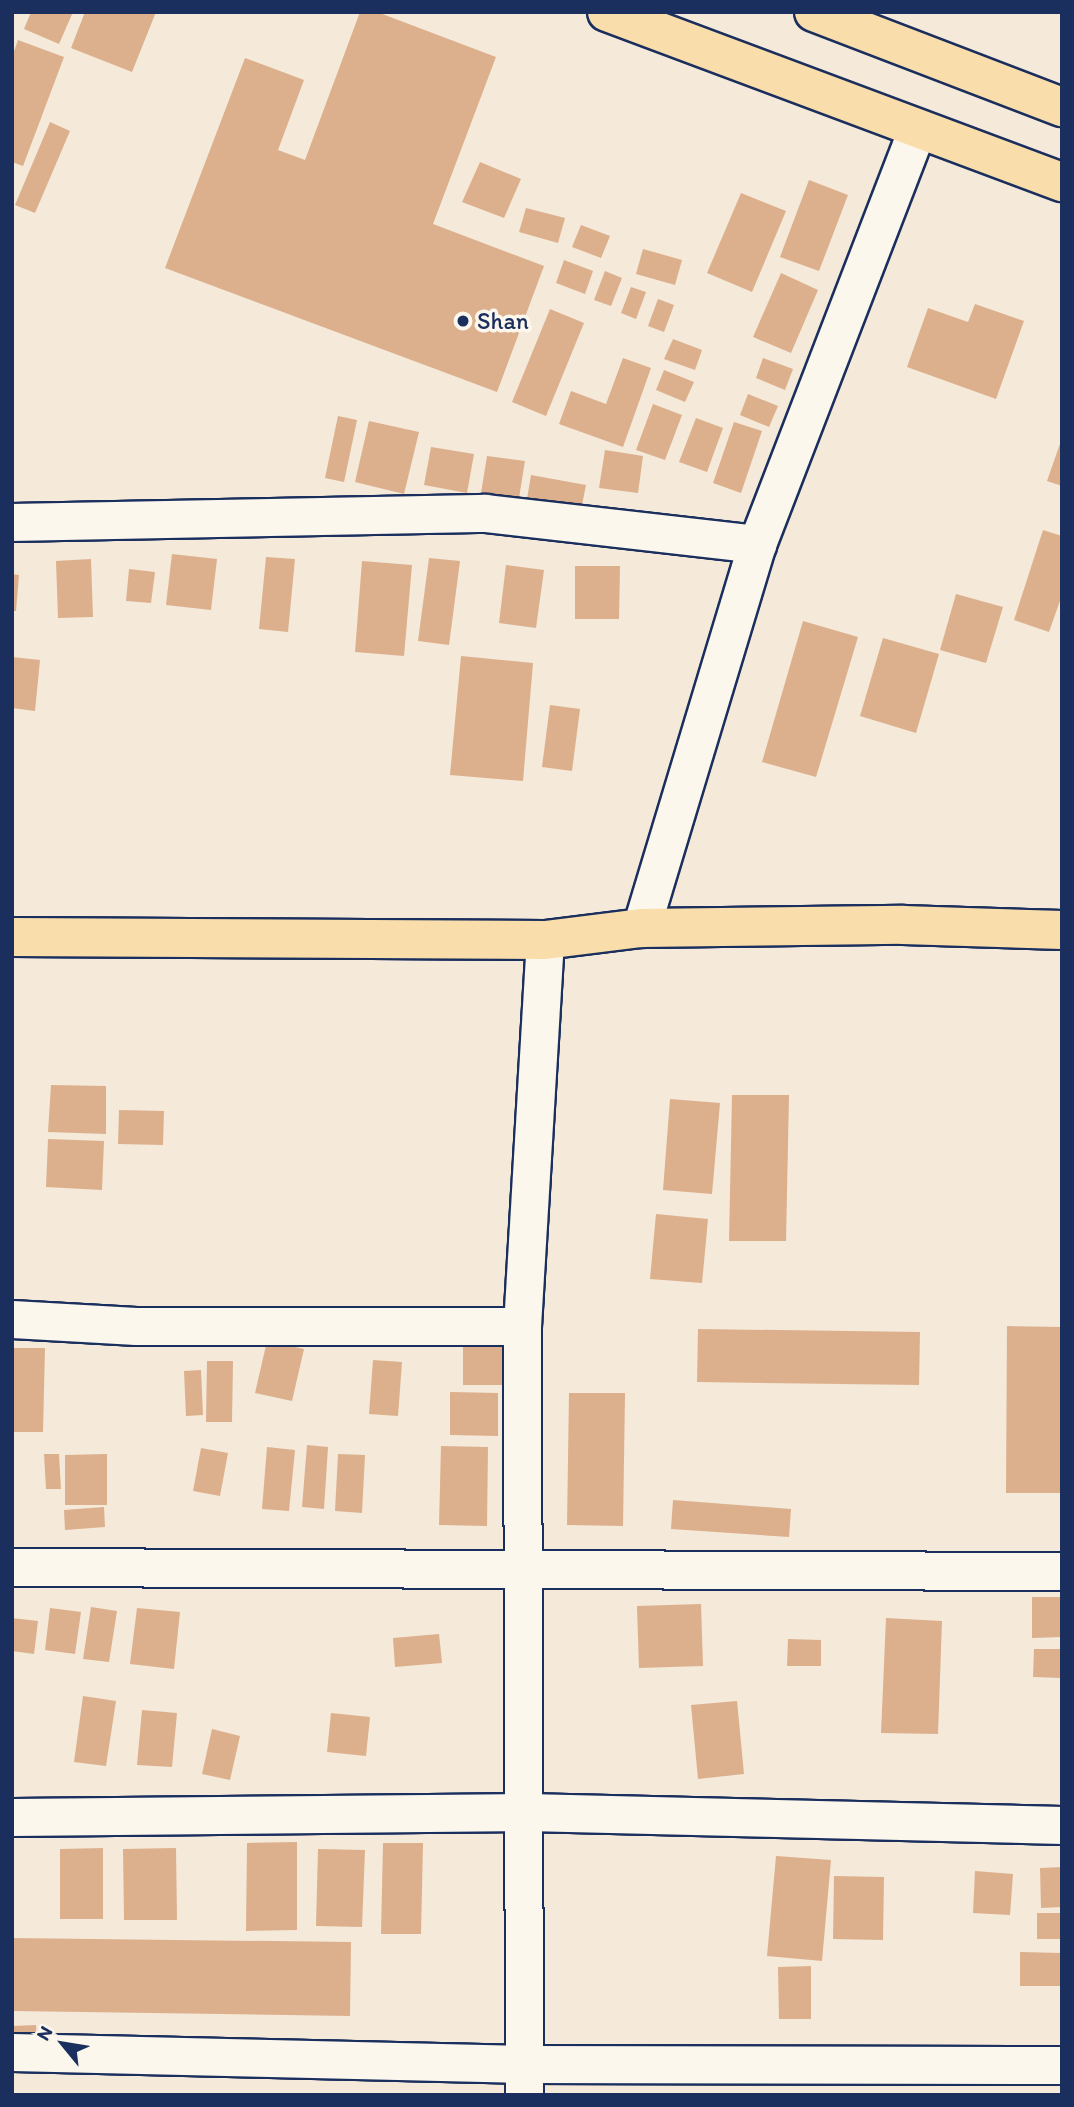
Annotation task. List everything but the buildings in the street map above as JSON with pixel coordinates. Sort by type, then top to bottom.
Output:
[{"type":"main road","points":[[607,12],[1062,182]]},
{"type":"main road","points":[[814,12],[1062,107]]},
{"type":"main road","points":[[12,937],[545,940],[641,928],[903,925],[1062,930]]},
{"type":"street","points":[[641,928],[757,544],[917,130]]},
{"type":"street","points":[[12,522],[485,513],[757,544]]},
{"type":"street","points":[[524,2080],[527,1812],[522,1326],[545,940]]},
{"type":"street","points":[[12,1319],[136,1326],[522,1326]]},
{"type":"street","points":[[12,1567],[1062,1571]]},
{"type":"street","points":[[12,1817],[527,1812],[1062,1825]]},
{"type":"street","points":[[12,2052],[524,2080],[1062,2065]]},
{"type":"place","name":"Shan","points":[[463,321]]}]
